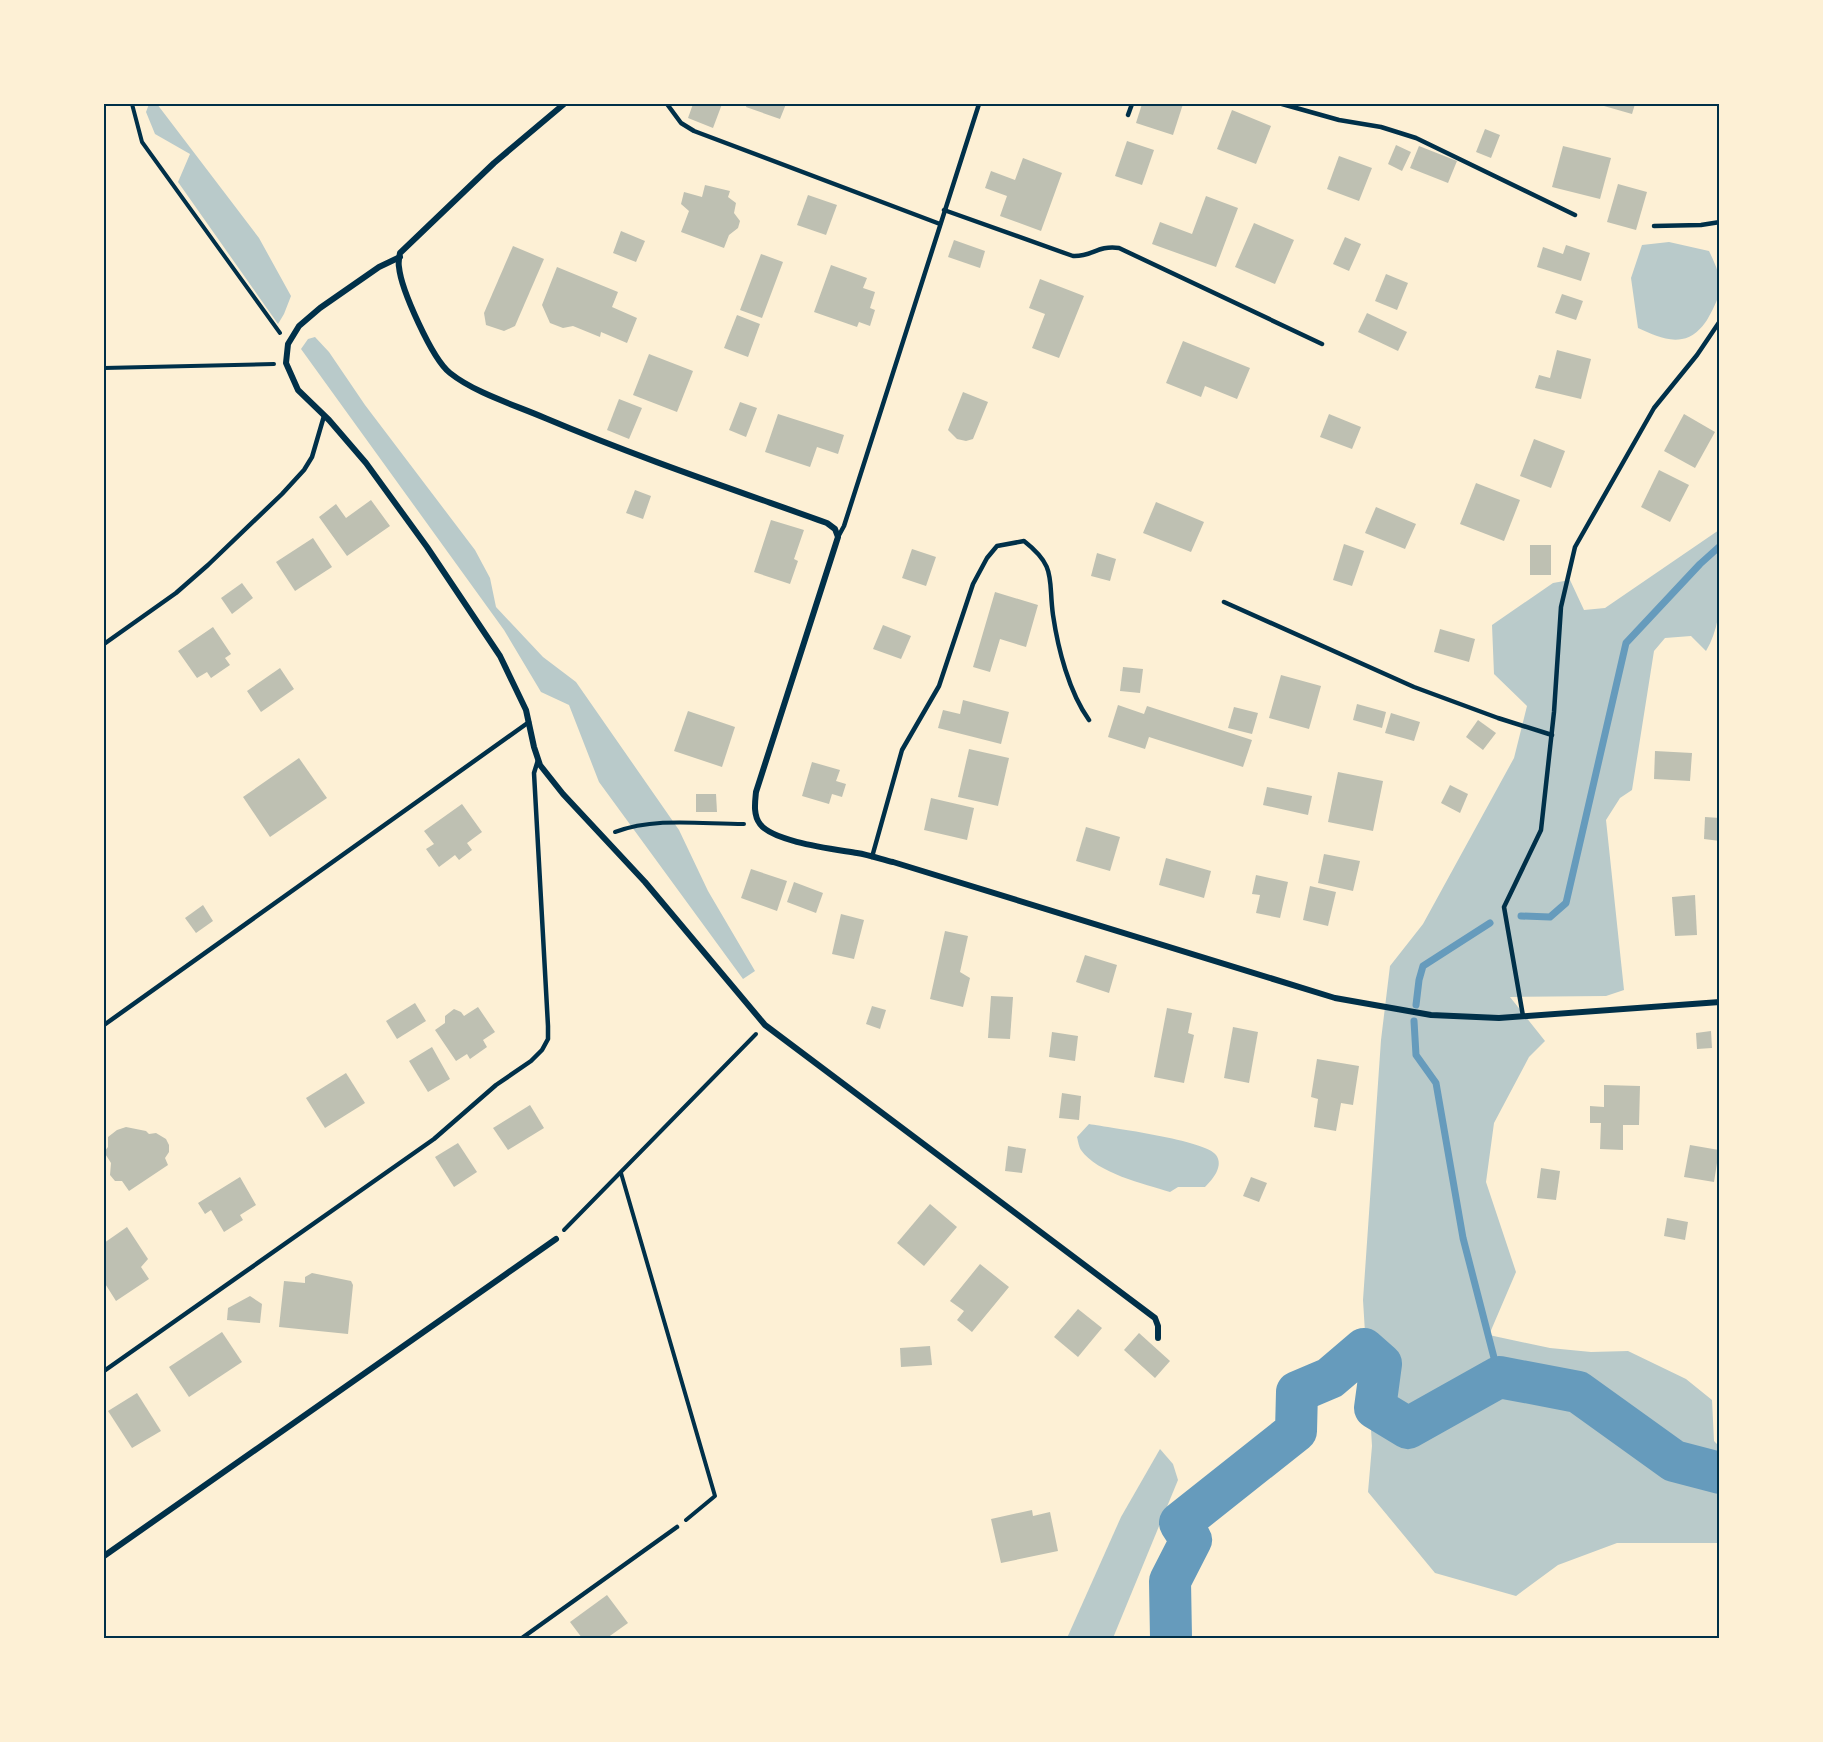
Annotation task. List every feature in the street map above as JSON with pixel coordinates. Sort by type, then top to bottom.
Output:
[{"type":"street","points":[[564,104],[494,163],[400,253],[398,265],[410,302],[436,356],[448,372],[471,386],[617,448],[827,523],[835,529],[838,537],[756,792],[754,809],[760,824],[772,834],[795,841],[872,856],[1335,998],[1401,1011],[1431,1015],[1488,1017],[1719,1002]]},
{"type":"street","points":[[400,257],[379,267],[320,308],[299,326],[288,344],[286,363],[298,390],[366,463],[427,547],[500,656],[526,710],[540,765],[563,794],[645,882],[765,1025],[1155,1318],[1158,1338]]},
{"type":"street","points":[[104,1556],[556,1239]]},
{"type":"lane","points":[[667,104],[681,123],[694,131],[940,224]]},
{"type":"lane","points":[[838,537],[844,526],[979,104]]},
{"type":"lane","points":[[1128,115],[1132,104]]},
{"type":"lane","points":[[1282,104],[1339,120],[1381,127],[1416,138],[1575,215]]},
{"type":"lane","points":[[944,210],[1074,256],[1084,257],[1107,246],[1119,248],[1322,344]]},
{"type":"lane","points":[[1654,226],[1701,225],[1719,222]]},
{"type":"lane","points":[[1523,1016],[1504,908],[1541,830],[1552,735],[1561,607],[1575,547],[1654,408],[1697,355],[1719,321]]},
{"type":"lane","points":[[104,644],[184,586],[282,494],[304,470],[312,457],[324,416]]},
{"type":"lane","points":[[872,856],[902,750],[939,686],[973,584],[987,558],[998,546],[1024,541],[1048,566],[1053,614],[1071,690],[1089,720]]},
{"type":"lane","points":[[1224,602],[1414,687],[1552,735]]},
{"type":"lane","points":[[104,1025],[529,722]]},
{"type":"lane","points":[[104,1371],[417,1151],[542,1050],[548,1039],[548,1026],[534,772],[538,760]]},
{"type":"lane","points":[[522,1638],[677,1527]]},
{"type":"path","points":[[132,104],[142,142],[288,344]]},
{"type":"path","points":[[104,368],[286,363]]},
{"type":"path","points":[[603,836],[635,825],[690,822],[760,824]]},
{"type":"path","points":[[556,1239],[765,1025]]},
{"type":"path","points":[[621,1173],[715,1496],[677,1527]]},
{"type":"shaded area","points":[[149,104],[157,104],[259,238],[291,296],[278,324],[178,182],[190,154],[155,134],[146,112]]},
{"type":"shaded area","points":[[1669,242],[1709,251],[1720,286],[1717,301],[1707,320],[1689,337],[1676,340],[1660,337],[1638,328],[1631,278],[1642,245]]},
{"type":"shaded area","points":[[315,337],[329,352],[365,405],[475,550],[490,578],[496,607],[543,657],[576,682],[679,830],[708,891],[755,971],[743,979],[599,782],[569,705],[541,692],[504,630],[301,349],[308,339]]},
{"type":"shaded area","points":[[1719,530],[1720,592],[1717,623],[1713,637],[1706,651],[1691,636],[1665,638],[1654,651],[1632,790],[1620,798],[1606,820],[1624,990],[1606,996],[1510,997],[1545,1041],[1529,1057],[1494,1123],[1486,1182],[1516,1272],[1489,1335],[1550,1348],[1591,1352],[1628,1351],[1686,1379],[1712,1400],[1714,1441],[1719,1446],[1719,1543],[1617,1543],[1558,1565],[1516,1596],[1435,1573],[1368,1492],[1372,1446],[1363,1300],[1381,1040],[1390,966],[1423,924],[1514,758],[1527,706],[1494,674],[1492,625],[1553,583],[1570,580],[1584,610],[1605,608]]},
{"type":"shaded area","points":[[1089,1124],[1195,1144],[1216,1155],[1218,1168],[1205,1187],[1178,1187],[1170,1192],[1135,1181],[1098,1165],[1081,1150],[1077,1137]]},
{"type":"shaded area","points":[[1160,1449],[1173,1464],[1178,1480],[1113,1638],[1067,1638],[1121,1517]]},
{"type":"building","points":[[693,104],[722,104],[713,128],[688,118]]},
{"type":"building","points":[[747,104],[786,104],[780,119],[746,107]]},
{"type":"building","points":[[1142,104],[1183,104],[1173,135],[1136,123]]},
{"type":"building","points":[[1597,104],[1635,104],[1632,114]]},
{"type":"building","points":[[1232,110],[1271,126],[1256,164],[1217,149]]},
{"type":"building","points":[[1485,129],[1500,135],[1491,158],[1476,152]]},
{"type":"building","points":[[1127,141],[1154,150],[1142,185],[1115,176]]},
{"type":"building","points":[[1396,145],[1411,152],[1402,171],[1388,164]]},
{"type":"building","points":[[1419,146],[1457,161],[1448,183],[1410,168]]},
{"type":"building","points":[[1563,146],[1611,158],[1600,199],[1552,187]]},
{"type":"building","points":[[1339,156],[1372,168],[1359,201],[1327,189]]},
{"type":"building","points":[[1023,158],[1062,173],[1041,231],[1000,216],[1007,196],[985,188],[991,171],[1015,180]]},
{"type":"building","points":[[1618,184],[1647,192],[1636,230],[1607,222]]},
{"type":"building","points":[[705,185],[730,191],[728,197],[736,203],[734,213],[740,221],[738,228],[729,235],[724,248],[681,232],[689,211],[681,204],[684,192],[702,197]]},
{"type":"building","points":[[808,195],[837,205],[826,235],[797,225]]},
{"type":"building","points":[[1206,196],[1238,208],[1216,267],[1152,244],[1160,222],[1192,234]]},
{"type":"building","points":[[1254,223],[1294,240],[1275,284],[1235,267]]},
{"type":"building","points":[[621,231],[645,241],[636,262],[613,253]]},
{"type":"building","points":[[1345,237],[1361,244],[1349,271],[1333,264]]},
{"type":"building","points":[[954,240],[985,251],[980,268],[948,257]]},
{"type":"building","points":[[1566,245],[1590,253],[1581,281],[1537,267],[1543,247],[1563,254]]},
{"type":"building","points":[[513,246],[544,259],[515,326],[504,331],[486,325],[484,313]]},
{"type":"building","points":[[761,254],[783,262],[762,318],[740,310]]},
{"type":"building","points":[[831,265],[867,278],[863,288],[875,292],[870,308],[875,310],[870,326],[859,322],[857,327],[814,312]]},
{"type":"building","points":[[557,267],[618,292],[612,307],[637,318],[627,343],[601,332],[600,337],[573,326],[563,328],[550,323],[542,305]]},
{"type":"building","points":[[1386,274],[1408,283],[1397,310],[1375,301]]},
{"type":"building","points":[[1040,279],[1084,296],[1059,358],[1032,348],[1045,314],[1029,308]]},
{"type":"building","points":[[1562,294],[1583,301],[1576,320],[1555,313]]},
{"type":"building","points":[[1367,313],[1407,332],[1398,351],[1358,332]]},
{"type":"building","points":[[737,315],[760,324],[748,357],[724,348]]},
{"type":"building","points":[[1183,341],[1250,368],[1237,399],[1205,386],[1201,397],[1166,383]]},
{"type":"building","points":[[1557,350],[1591,359],[1581,399],[1535,388],[1539,375],[1550,378]]},
{"type":"building","points":[[649,354],[693,371],[677,412],[633,395]]},
{"type":"building","points":[[963,392],[988,402],[973,439],[966,441],[957,439],[948,430]]},
{"type":"building","points":[[619,399],[642,408],[629,439],[607,430]]},
{"type":"building","points":[[740,402],[757,408],[746,437],[729,430]]},
{"type":"building","points":[[778,414],[844,435],[838,454],[817,447],[810,467],[765,452]]},
{"type":"building","points":[[1329,414],[1361,427],[1352,449],[1320,437]]},
{"type":"building","points":[[1684,414],[1715,432],[1695,468],[1664,451]]},
{"type":"building","points":[[1534,439],[1565,451],[1551,488],[1520,476]]},
{"type":"building","points":[[1659,470],[1689,485],[1670,522],[1641,507]]},
{"type":"building","points":[[1476,483],[1520,500],[1504,541],[1460,524]]},
{"type":"building","points":[[635,490],[651,496],[643,519],[626,513]]},
{"type":"building","points":[[371,500],[390,526],[347,556],[319,517],[336,504],[346,518]]},
{"type":"building","points":[[1156,502],[1204,522],[1191,552],[1143,533]]},
{"type":"building","points":[[1376,507],[1416,524],[1405,549],[1365,533]]},
{"type":"building","points":[[771,520],[804,530],[794,559],[798,561],[790,584],[754,572]]},
{"type":"building","points":[[313,538],[332,567],[295,591],[276,562]]},
{"type":"building","points":[[1344,544],[1364,551],[1352,586],[1333,580]]},
{"type":"building","points":[[1530,545],[1551,545],[1551,575],[1530,575]]},
{"type":"building","points":[[912,549],[936,557],[926,586],[902,578]]},
{"type":"building","points":[[1097,553],[1116,559],[1110,581],[1091,576]]},
{"type":"building","points":[[242,583],[253,598],[232,614],[221,598]]},
{"type":"building","points":[[995,592],[1038,605],[1026,647],[1000,639],[990,672],[973,667]]},
{"type":"building","points":[[883,625],[911,636],[901,659],[873,649]]},
{"type":"building","points":[[213,627],[231,654],[225,658],[230,665],[211,678],[207,672],[197,678],[178,651]]},
{"type":"building","points":[[1440,629],[1475,639],[1469,662],[1434,652]]},
{"type":"building","points":[[1123,667],[1143,669],[1140,693],[1120,691]]},
{"type":"building","points":[[280,668],[294,689],[261,712],[247,691]]},
{"type":"building","points":[[1281,675],[1321,686],[1309,729],[1269,718]]},
{"type":"building","points":[[963,700],[1009,712],[1001,744],[938,728],[943,710],[960,714]]},
{"type":"building","points":[[1357,704],[1386,712],[1382,728],[1353,720]]},
{"type":"building","points":[[1118,705],[1144,714],[1147,706],[1252,740],[1243,767],[1149,737],[1145,749],[1108,737]]},
{"type":"building","points":[[1234,707],[1258,713],[1252,734],[1228,728]]},
{"type":"building","points":[[688,711],[735,727],[722,767],[674,751]]},
{"type":"building","points":[[1391,713],[1420,722],[1414,741],[1385,733]]},
{"type":"building","points":[[1478,720],[1496,733],[1483,750],[1466,737]]},
{"type":"building","points":[[969,749],[1009,758],[998,806],[958,797]]},
{"type":"building","points":[[1655,751],[1692,753],[1690,781],[1654,779]]},
{"type":"building","points":[[299,758],[327,798],[270,837],[243,797]]},
{"type":"building","points":[[812,762],[840,770],[836,781],[846,784],[842,797],[832,794],[829,804],[802,796]]},
{"type":"building","points":[[1338,772],[1383,781],[1373,831],[1328,822]]},
{"type":"building","points":[[1450,785],[1468,794],[1460,813],[1441,803]]},
{"type":"building","points":[[1267,787],[1312,796],[1308,815],[1263,805]]},
{"type":"building","points":[[696,794],[716,794],[717,812],[696,812]]},
{"type":"building","points":[[931,798],[974,808],[967,840],[924,830]]},
{"type":"building","points":[[462,804],[482,832],[467,843],[472,850],[459,860],[455,855],[439,867],[426,849],[434,844],[424,831]]},
{"type":"building","points":[[1705,817],[1720,818],[1720,841],[1704,839]]},
{"type":"building","points":[[1086,827],[1120,837],[1110,871],[1076,861]]},
{"type":"building","points":[[1324,854],[1360,861],[1353,891],[1318,883]]},
{"type":"building","points":[[1166,858],[1211,871],[1204,898],[1159,885]]},
{"type":"building","points":[[751,869],[787,881],[777,911],[741,898]]},
{"type":"building","points":[[1256,875],[1288,882],[1280,918],[1256,913],[1260,895],[1252,894]]},
{"type":"building","points":[[794,882],[823,893],[816,913],[787,902]]},
{"type":"building","points":[[1310,886],[1336,892],[1328,926],[1303,920]]},
{"type":"building","points":[[1695,895],[1697,935],[1675,936],[1672,897]]},
{"type":"building","points":[[203,905],[213,921],[196,933],[185,918]]},
{"type":"building","points":[[841,914],[864,920],[854,959],[832,954]]},
{"type":"building","points":[[945,931],[968,936],[960,972],[970,978],[963,1007],[930,999]]},
{"type":"building","points":[[1085,955],[1117,965],[1109,993],[1076,982]]},
{"type":"building","points":[[991,996],[1013,997],[1010,1039],[988,1038]]},
{"type":"building","points":[[415,1003],[426,1021],[397,1039],[386,1021]]},
{"type":"building","points":[[872,1006],[886,1010],[880,1029],[866,1024]]},
{"type":"building","points":[[478,1007],[495,1032],[483,1040],[487,1047],[470,1059],[467,1054],[456,1061],[435,1030],[445,1023],[445,1016],[454,1009],[464,1016]]},
{"type":"building","points":[[1167,1008],[1192,1013],[1188,1033],[1194,1035],[1184,1083],[1154,1077]]},
{"type":"building","points":[[1233,1027],[1258,1032],[1249,1083],[1224,1078]]},
{"type":"building","points":[[1711,1031],[1712,1048],[1697,1049],[1696,1033]]},
{"type":"building","points":[[1052,1032],[1078,1036],[1075,1061],[1049,1057]]},
{"type":"building","points":[[432,1047],[450,1079],[428,1092],[409,1061]]},
{"type":"building","points":[[1317,1059],[1359,1066],[1353,1105],[1341,1103],[1336,1131],[1314,1127],[1318,1099],[1311,1097]]},
{"type":"building","points":[[346,1073],[365,1103],[325,1128],[306,1098]]},
{"type":"building","points":[[1604,1085],[1640,1086],[1639,1125],[1623,1125],[1623,1150],[1600,1149],[1601,1123],[1590,1123],[1590,1106],[1604,1107]]},
{"type":"building","points":[[1062,1093],[1081,1096],[1079,1120],[1059,1118]]},
{"type":"building","points":[[530,1105],[544,1128],[508,1150],[493,1128]]},
{"type":"building","points":[[126,1127],[146,1131],[149,1134],[156,1133],[166,1139],[169,1145],[169,1152],[165,1158],[168,1165],[129,1191],[122,1181],[115,1181],[110,1175],[111,1163],[104,1152],[108,1147],[108,1137]]},
{"type":"building","points":[[458,1143],[477,1172],[454,1187],[435,1157]]},
{"type":"building","points":[[1690,1145],[1719,1150],[1714,1182],[1684,1177]]},
{"type":"building","points":[[1008,1146],[1026,1149],[1022,1173],[1005,1171]]},
{"type":"building","points":[[1541,1168],[1560,1171],[1556,1200],[1537,1198]]},
{"type":"building","points":[[240,1177],[256,1205],[240,1215],[243,1220],[224,1232],[211,1210],[205,1214],[198,1203]]},
{"type":"building","points":[[1251,1177],[1267,1183],[1259,1202],[1243,1196]]},
{"type":"building","points":[[930,1204],[957,1227],[924,1266],[897,1243]]},
{"type":"building","points":[[1667,1218],[1688,1222],[1685,1240],[1664,1236]]},
{"type":"building","points":[[127,1227],[148,1259],[141,1267],[149,1279],[116,1301],[104,1282],[104,1243]]},
{"type":"building","points":[[980,1264],[1009,1287],[972,1332],[957,1320],[964,1311],[950,1301]]},
{"type":"building","points":[[312,1273],[351,1281],[353,1285],[348,1334],[279,1327],[284,1281],[305,1283],[305,1277]]},
{"type":"building","points":[[250,1296],[262,1304],[260,1323],[227,1320],[228,1308]]},
{"type":"building","points":[[1078,1309],[1102,1328],[1078,1357],[1054,1337]]},
{"type":"building","points":[[222,1332],[242,1362],[189,1397],[169,1367]]},
{"type":"building","points":[[1139,1333],[1170,1361],[1155,1378],[1124,1350]]},
{"type":"building","points":[[930,1346],[932,1365],[901,1367],[900,1348]]},
{"type":"building","points":[[137,1393],[161,1431],[132,1448],[108,1411]]},
{"type":"building","points":[[1032,1510],[1033,1516],[1050,1512],[1058,1551],[1001,1563],[991,1519]]},
{"type":"building","points":[[607,1595],[628,1623],[607,1638],[582,1638],[570,1622]]},
{"type":"waterway","points":[[1521,916],[1550,917],[1566,903],[1626,643],[1700,564],[1720,546]]},
{"type":"waterway","points":[[1416,1005],[1423,966],[1490,923]]},
{"type":"waterway","points":[[1414,1021],[1416,1055],[1436,1083],[1463,1238],[1499,1377]]},
{"type":"waterway","points":[[1171,1638],[1170,1581],[1191,1540],[1180,1523],[1296,1431],[1297,1392],[1330,1378],[1364,1349],[1381,1364],[1375,1408],[1408,1428],[1499,1377],[1578,1392],[1674,1461],[1720,1473]]}]
